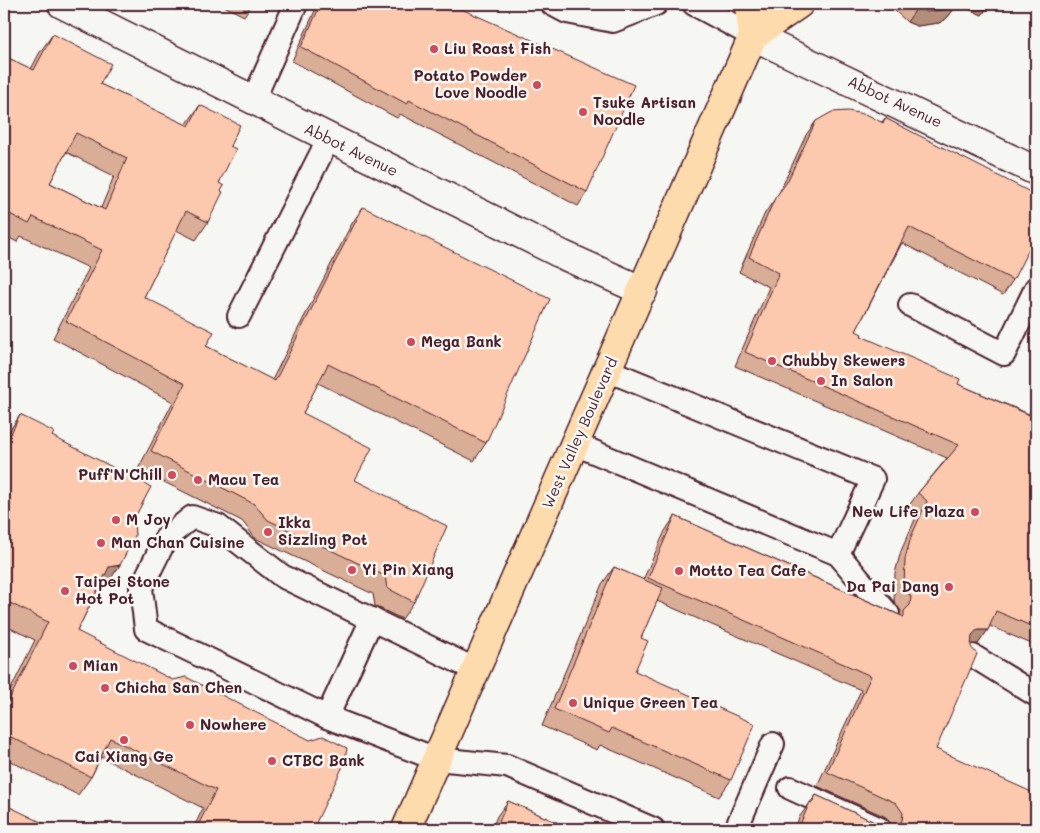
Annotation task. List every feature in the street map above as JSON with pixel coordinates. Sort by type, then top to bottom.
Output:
[{"type":"main road","points":[[749,4],[753,36],[799,4]]},
{"type":"main road","name":"West Valley Boulevard","points":[[406,829],[753,36]]},
{"type":"street","name":"Abbot Avenue","points":[[62,4],[563,255],[643,290]]},
{"type":"street","name":"Abbot Avenue","points":[[753,36],[1036,171]]},
{"type":"lane","points":[[253,101],[296,4]]},
{"type":"lane","points":[[552,4],[567,12],[613,20],[656,4]]},
{"type":"lane","points":[[694,4],[753,36]]},
{"type":"lane","points":[[239,316],[329,138]]},
{"type":"lane","points":[[910,305],[1004,354],[1036,288]]},
{"type":"lane","points":[[608,370],[873,479],[838,554]]},
{"type":"lane","points":[[575,444],[838,554],[888,614]]},
{"type":"lane","points":[[476,670],[282,576],[218,526],[192,517],[166,538],[141,588],[146,629],[327,717],[436,759],[507,766],[653,829]]},
{"type":"lane","points":[[327,717],[372,619]]},
{"type":"lane","points":[[973,656],[1036,694]]},
{"type":"lane","points":[[736,829],[773,744]]},
{"type":"lane","points":[[790,788],[880,829]]},
{"type":"building","points":[[321,4],[450,4],[634,85],[587,192],[409,100],[407,104],[301,47]]},
{"type":"building","points":[[912,4],[956,4],[948,9],[927,12]]},
{"type":"building","points":[[53,34],[111,64],[100,84],[189,126],[200,105],[240,125],[230,146],[236,149],[219,183],[224,186],[221,191],[223,192],[208,222],[186,211],[144,297],[214,332],[206,346],[275,381],[363,207],[550,299],[486,443],[328,364],[303,413],[372,448],[355,480],[447,526],[414,602],[387,588],[385,576],[268,520],[254,504],[151,451],[185,384],[66,321],[102,250],[33,217],[29,224],[4,211],[4,56],[34,70]],"holes":[[[76,133],[127,158],[105,210],[50,183]]]},
{"type":"building","points":[[848,111],[868,115],[883,123],[885,118],[1036,195],[1036,235],[1013,280],[909,227],[856,331],[862,334],[861,336],[960,379],[958,384],[1032,416],[1036,406],[1036,628],[996,611],[988,630],[977,630],[972,635],[971,647],[977,654],[936,749],[1036,794],[1036,829],[798,829],[810,802],[812,803],[816,795],[885,827],[892,828],[902,821],[903,813],[896,803],[827,772],[871,676],[648,578],[675,516],[904,617],[904,611],[910,605],[911,597],[904,587],[905,559],[911,537],[927,501],[918,493],[959,445],[745,352],[779,273],[749,257],[775,198],[787,182],[816,121],[832,112]]},
{"type":"building","points":[[4,312],[9,314],[4,325]]},
{"type":"building","points":[[20,415],[54,432],[52,436],[151,487],[134,519],[135,536],[120,565],[109,567],[77,631],[173,680],[186,677],[310,740],[323,736],[347,748],[344,764],[313,829],[196,829],[216,790],[110,738],[91,777],[11,737],[4,751],[4,710],[48,622],[4,600],[4,448]]},
{"type":"building","points":[[614,567],[663,588],[641,638],[648,641],[635,671],[755,724],[731,780],[612,728],[609,733],[554,709]]},
{"type":"building","points":[[508,801],[572,829],[496,829]]},
{"type":"building","points":[[4,804],[45,824],[42,829],[4,829]]},
{"type":"place","name":"Liu Roast Fish","points":[[434,49]]},
{"type":"place","name":"Potato Powder Love Noodle","points":[[537,85]]},
{"type":"place","name":"Tsuke Artisan Noodle","points":[[583,112]]},
{"type":"place","name":"Mega Bank","points":[[411,342]]},
{"type":"place","name":"Chubby Skewers","points":[[772,361]]},
{"type":"place","name":"In Salon","points":[[821,381]]},
{"type":"place","name":"Puff'N'Chill","points":[[172,475]]},
{"type":"place","name":"Macu Tea","points":[[198,480]]},
{"type":"place","name":"New Life Plaza","points":[[975,512]]},
{"type":"place","name":"M Joy","points":[[116,520]]},
{"type":"place","name":"Ikka Sizzling Pot","points":[[268,532]]},
{"type":"place","name":"Man Chan Cuisine","points":[[101,543]]},
{"type":"place","name":"Yi Pin Xiang","points":[[352,570]]},
{"type":"place","name":"Motto Tea Cafe","points":[[679,571]]},
{"type":"place","name":"Da Pai Dang","points":[[949,587]]},
{"type":"place","name":"Taipei Stone Hot Pot","points":[[65,591]]},
{"type":"place","name":"Mian","points":[[73,666]]},
{"type":"place","name":"Chicha San Chen","points":[[105,688]]},
{"type":"place","name":"Unique Green Tea","points":[[573,703]]},
{"type":"place","name":"Nowhere","points":[[190,725]]},
{"type":"place","name":"Cai Xiang Ge","points":[[124,740]]},
{"type":"place","name":"CTBC Bank","points":[[272,761]]}]
